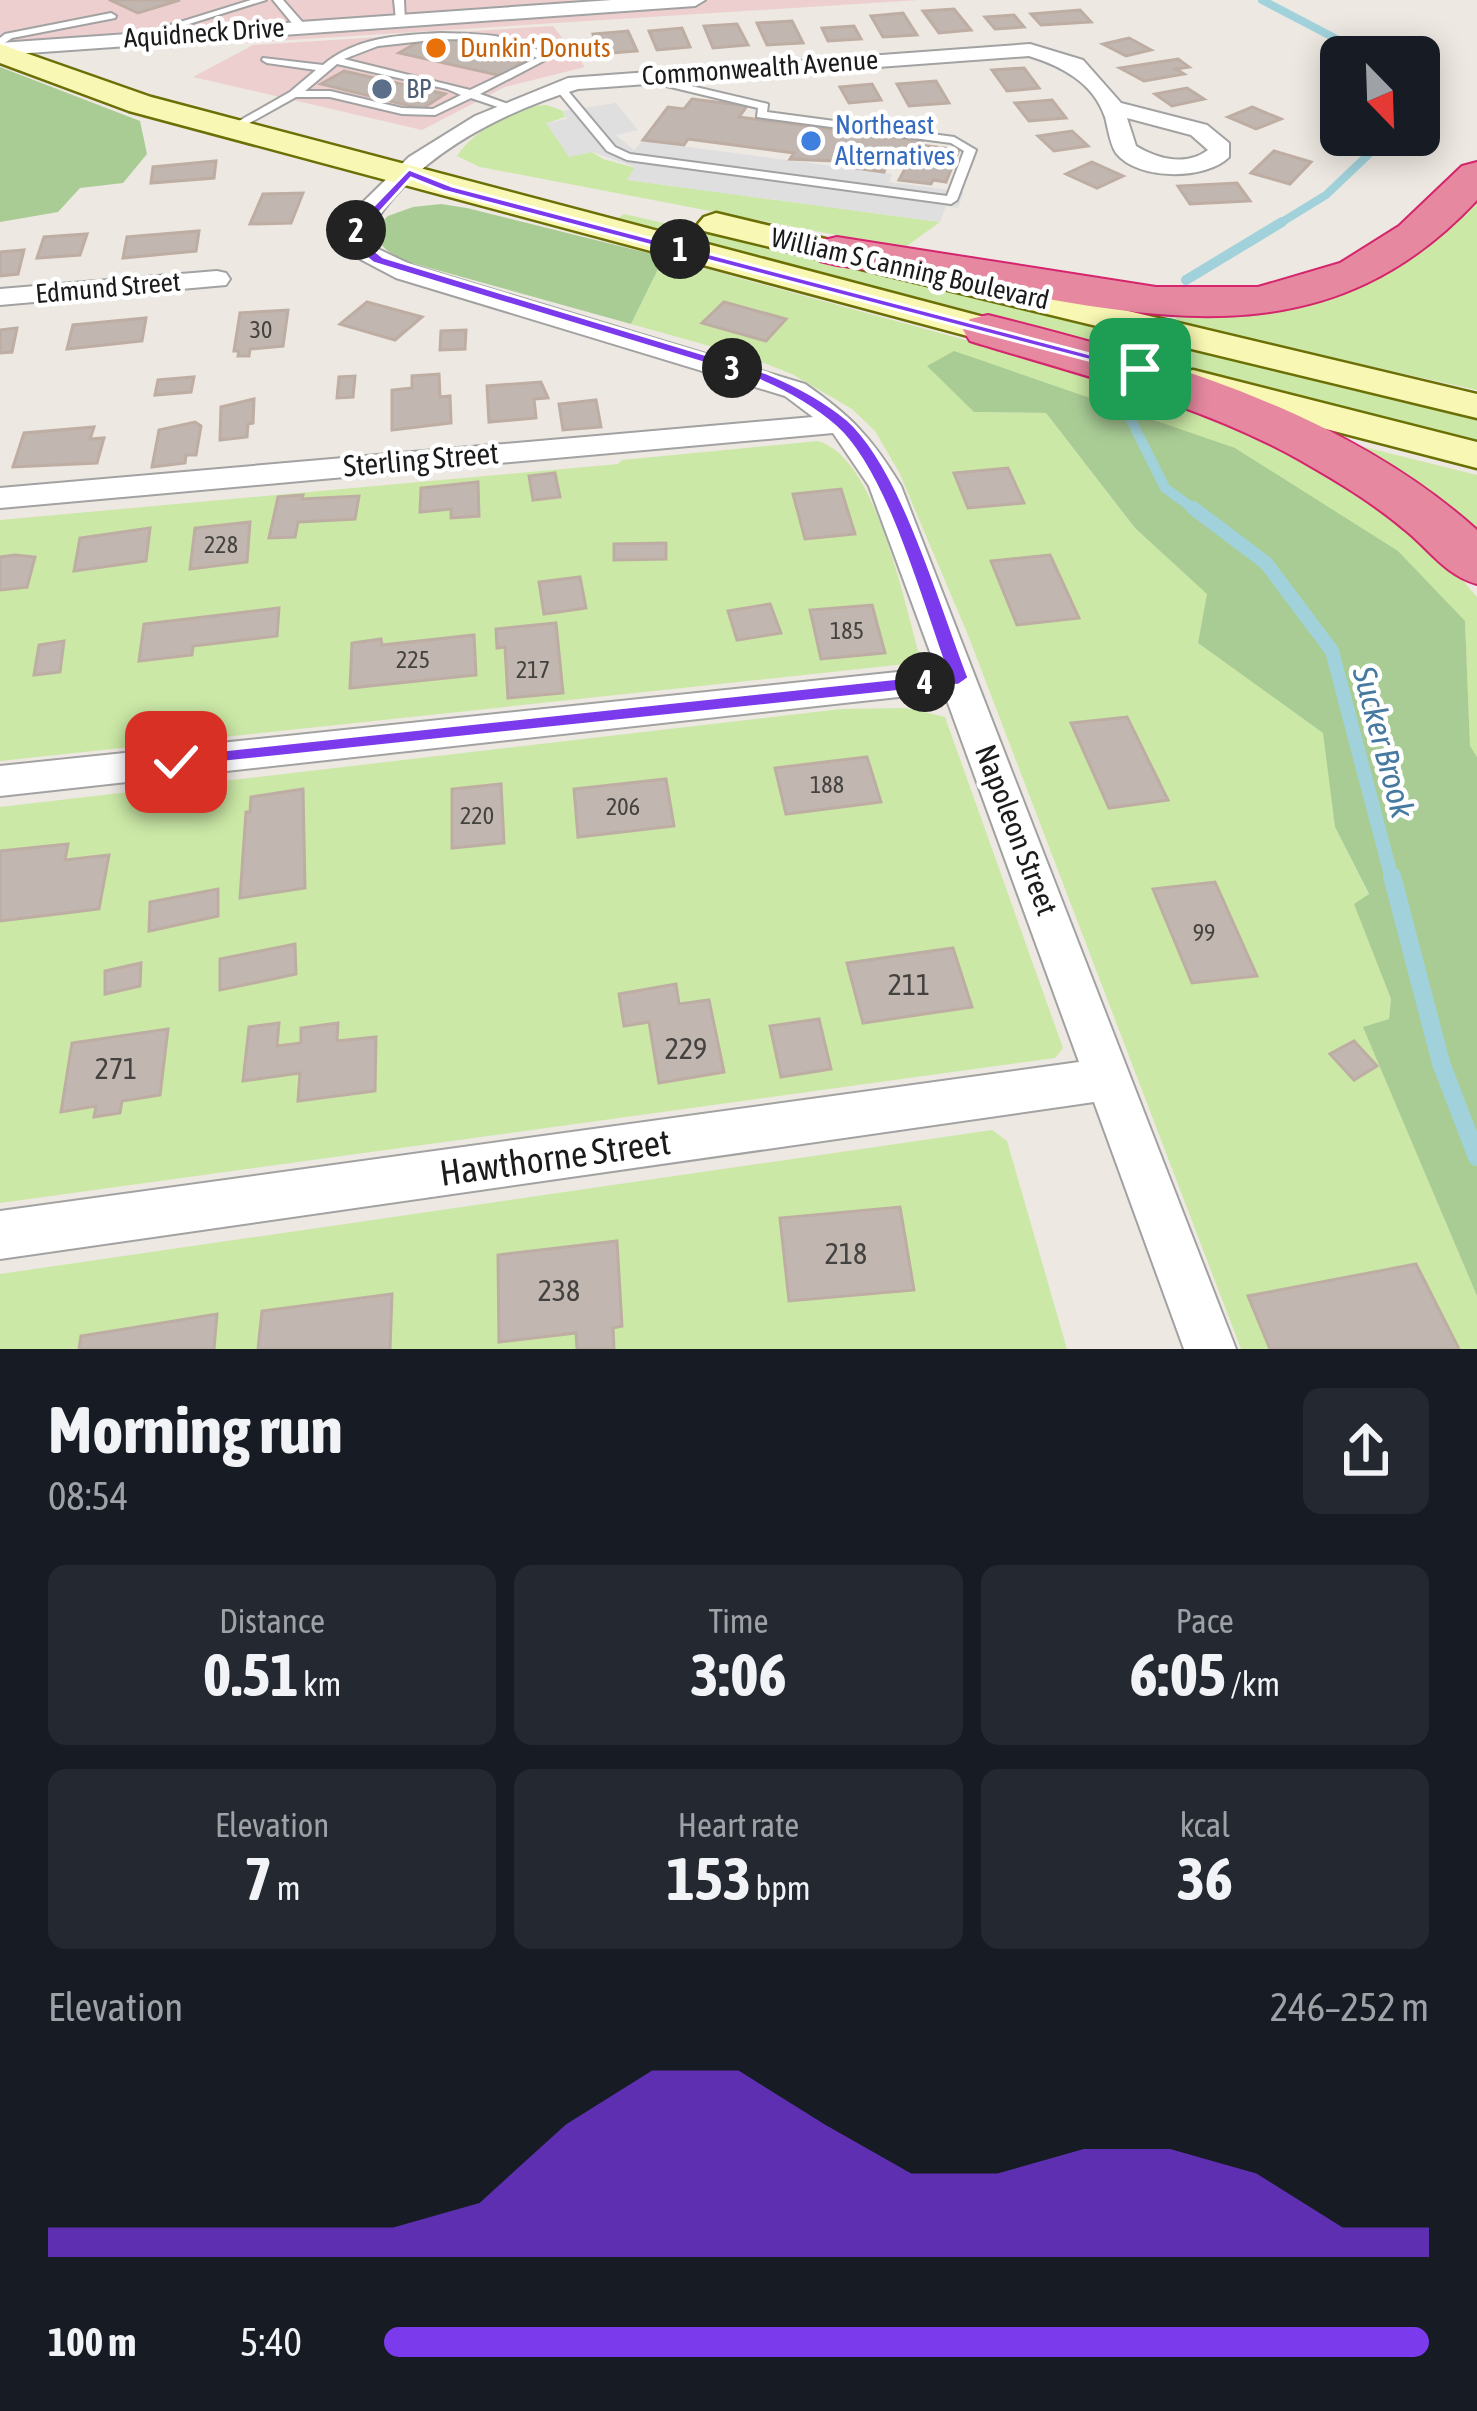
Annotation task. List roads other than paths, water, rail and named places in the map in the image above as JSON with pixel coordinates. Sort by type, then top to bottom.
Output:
[{"type":"highway","points":[[837,251],[1131,302],[1251,302],[1323,284],[1392,253],[1426,227],[1477,175]]},
{"type":"highway","points":[[988,330],[1208,400],[1298,439],[1392,493],[1477,564]]},
{"type":"main road","name":"William S Canning Boulevard","points":[[3,51],[106,94],[231,129],[1477,454]]},
{"type":"main road","name":"William S Canning Boulevard","points":[[409,172],[492,176],[837,251],[1477,406]]},
{"type":"street","name":"Aquidneck Drive","points":[[3,51],[300,26],[400,10],[695,0]]},
{"type":"street","name":"Commonwealth Avenue","points":[[409,172],[504,106],[559,87],[659,75],[1013,50],[1064,58],[1080,68],[1113,109]]},
{"type":"street","name":"Napoleon Street","points":[[409,172],[356,231],[356,243],[378,260],[761,376],[796,390],[841,423],[860,444],[885,487],[959,678],[1210,1349]]},
{"type":"street","name":"Edmund Street","points":[[0,297],[217,279]]},
{"type":"street","name":"Sterling Street","points":[[0,498],[841,423]]},
{"type":"street","points":[[0,781],[959,678]]},
{"type":"street","name":"Hawthorne Street","points":[[0,1235],[1109,1079]]},
{"type":"lane","points":[[137,37],[261,0]]},
{"type":"lane","points":[[278,0],[300,26]]},
{"type":"lane","points":[[3,51],[9,36],[110,16]]},
{"type":"lane","points":[[231,129],[294,94],[330,64],[367,44],[458,34],[543,56],[541,63],[422,113],[330,94],[294,94]]},
{"type":"lane","points":[[267,60],[330,64],[472,94],[504,106]]},
{"type":"lane","points":[[559,87],[611,148],[627,157],[951,200],[970,150],[954,140],[761,115],[764,106],[666,83],[659,75]]},
{"type":"waterway","name":"Sucker Brook","points":[[1262,0],[1331,36]]},
{"type":"waterway","name":"Sucker Brook","points":[[1277,225],[1326,195],[1367,156]]},
{"type":"waterway","name":"Sucker Brook","points":[[1186,280],[1282,222]]},
{"type":"waterway","name":"Sucker Brook","points":[[1125,408],[1165,488],[1197,511]]},
{"type":"waterway","name":"Sucker Brook","points":[[1193,508],[1197,511]]},
{"type":"waterway","name":"Sucker Brook","points":[[1197,511],[1266,563],[1332,651],[1392,879]]},
{"type":"waterway","name":"Sucker Brook","points":[[1392,876],[1441,1063],[1477,1157]]},
{"type":"place","name":"Dunkin' Donuts","points":[[436,48]]},
{"type":"place","name":"BP","points":[[382,89]]},
{"type":"place","name":"Northeast Alternatives","points":[[811,141]]}]
